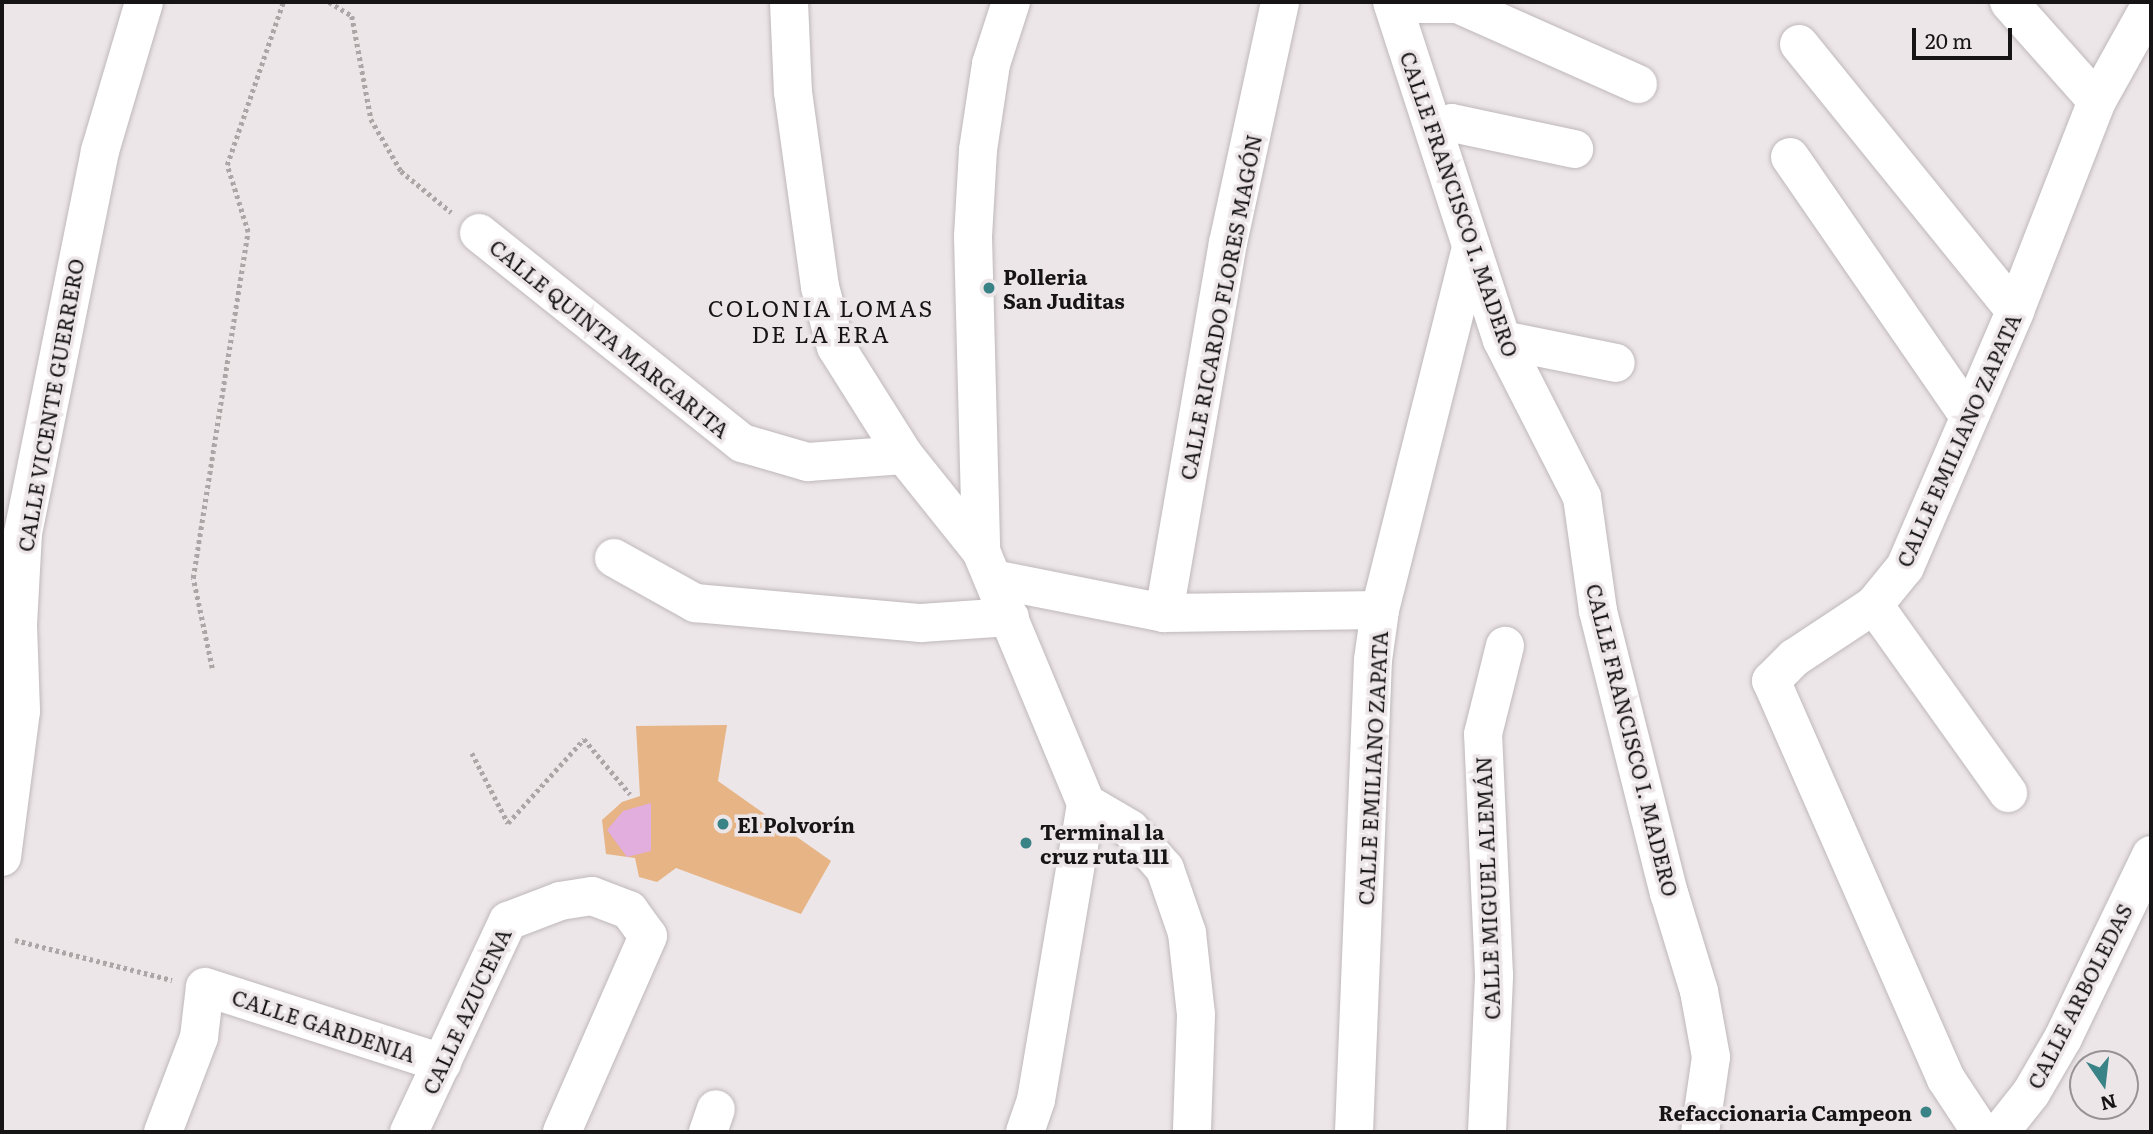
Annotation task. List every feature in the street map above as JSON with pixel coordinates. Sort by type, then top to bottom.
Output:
[{"type":"street","name":"CALLE VICENTE GUERRERO","points":[[2,857],[21,711],[18,625],[23,533],[100,151],[144,2]]},
{"type":"street","points":[[789,2],[793,92],[820,287],[836,347],[904,456],[987,565],[1086,803],[1036,1100],[1025,1132]]},
{"type":"street","points":[[987,565],[973,237],[977,163],[991,64],[1010,2]]},
{"type":"street","name":"CALLE RICARDO FLORES MAGÓN","points":[[1164,613],[1228,243],[1280,2]]},
{"type":"street","points":[[2009,2],[2097,102]]},
{"type":"street","points":[[1393,3],[1458,4],[1638,84]]},
{"type":"street","name":"CALLE FRANCISCO I. MADERO","points":[[1393,3],[1502,340],[1582,497],[1598,611],[1669,893],[1699,991],[1710,1057],[1700,1132]]},
{"type":"street","name":"CALLE EMILIANO ZAPATA","points":[[1981,1132],[1946,1079],[1771,681],[1794,658],[1874,605],[1905,567],[1967,414],[2015,311],[2097,102],[2151,4]]},
{"type":"street","points":[[1800,44],[2015,311]]},
{"type":"street","points":[[1435,132],[1452,123],[1574,149]]},
{"type":"street","points":[[1790,157],[1967,414]]},
{"type":"street","name":"CALLE QUINTA MARGARITA","points":[[467,224],[741,443],[807,462],[904,456]]},
{"type":"street","name":"CALLE EMILIANO ZAPATA","points":[[1354,1132],[1373,660],[1380,610],[1471,247]]},
{"type":"street","points":[[1502,340],[1616,363]]},
{"type":"street","points":[[614,558],[695,603],[921,623],[1010,617]]},
{"type":"street","points":[[987,565],[1164,613],[1380,610]]},
{"type":"street","points":[[1874,605],[2008,793]]},
{"type":"street","name":"CALLE MIGUEL ALEMÁN","points":[[1486,1132],[1494,975],[1483,734],[1505,646]]},
{"type":"street","points":[[1086,803],[1130,829],[1165,869],[1187,933],[1195,1015],[1192,1132]]},
{"type":"street","name":"CALLE ARBOLEDAS","points":[[2000,1132],[2031,1093],[2063,1038],[2151,855]]},
{"type":"street","name":"CALLE AZUCENA","points":[[409,1132],[508,921],[560,901],[592,896],[629,910],[648,936],[562,1132]]},
{"type":"street","points":[[163,1132],[199,1037],[196,985]]},
{"type":"street","name":"CALLE GARDENIA","points":[[196,985],[442,1063]]},
{"type":"path","points":[[212,668],[193,578],[248,232],[227,166],[283,2]]},
{"type":"path","points":[[329,2],[352,16],[371,119],[401,171],[467,224]]},
{"type":"path","points":[[472,753],[508,823],[584,739],[631,794]]},
{"type":"path","points":[[15,940],[196,985]]},
{"type":"shaded area","name":"El Polvorín","points":[[727,725],[718,781],[831,861],[801,914],[676,868],[657,882],[639,877],[635,858],[606,854],[602,820],[622,802],[640,796],[636,726]]},
{"type":"building","points":[[651,803],[651,851],[627,857],[607,830],[623,811]]},
{"type":"place","name":"Polleria San Juditas","points":[[989,288]]},
{"type":"place","name":"El Polvorín","points":[[723,824]]},
{"type":"place","name":"Terminal la cruz ruta 111","points":[[1026,843]]},
{"type":"place","name":"Refaccionaria Campeon","points":[[1926,1112]]},
{"type":"district","name":"COLONIA LOMAS DE LA ERA","points":[[821,320]]}]
